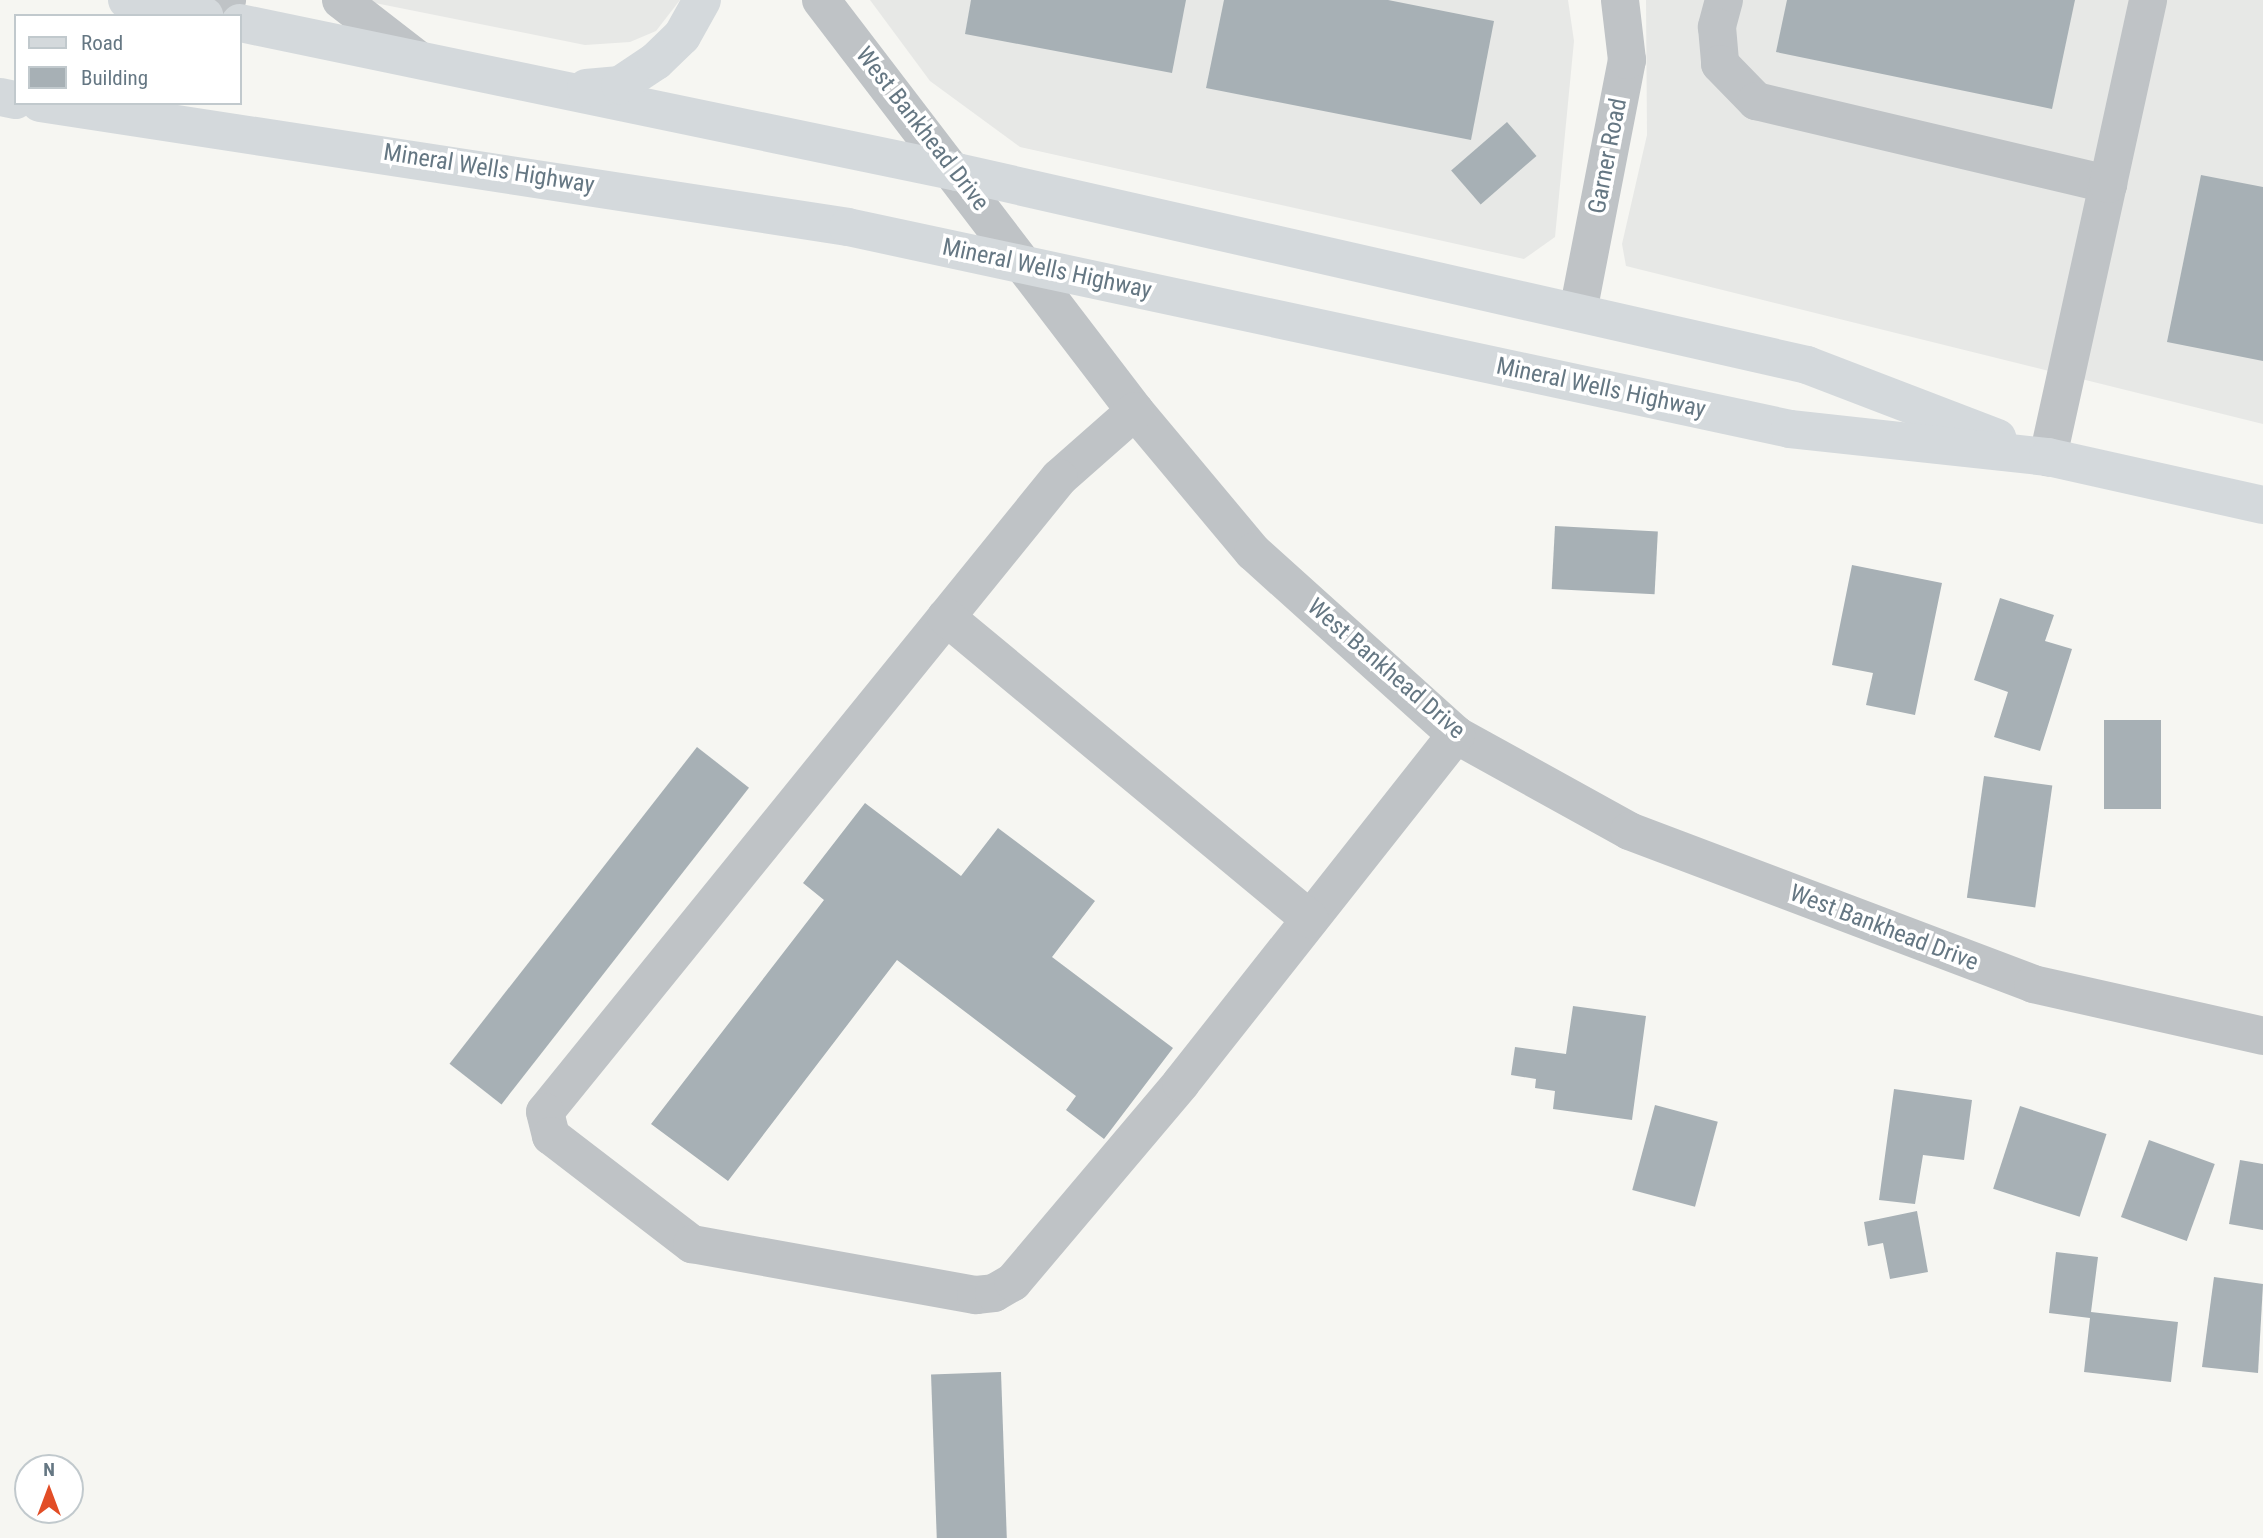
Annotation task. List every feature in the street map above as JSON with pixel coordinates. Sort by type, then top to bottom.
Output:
[{"type":"main road","points":[[127,0],[189,13]]},
{"type":"main road","points":[[570,90],[620,85],[656,61],[682,36],[702,0]]},
{"type":"main road","name":"Mineral Wells Highway","points":[[242,23],[957,172],[1807,366],[2048,457]]},
{"type":"main road","name":"Mineral Wells Highway","points":[[54,105],[529,174],[848,227],[1790,429],[2048,457],[2263,505]]},
{"type":"street","points":[[189,13],[227,0]]},
{"type":"street","points":[[341,0],[417,59]]},
{"type":"street","name":"West Bankhead Drive","points":[[821,0],[957,172],[1135,411],[1253,552],[1456,735],[1629,831],[2033,984],[2263,1037]]},
{"type":"street","name":"Garner Road","points":[[1578,312],[1627,60],[1620,0]]},
{"type":"street","points":[[1724,0],[1717,27],[1720,64],[1756,100],[2108,184]]},
{"type":"street","points":[[2048,457],[2148,0]]},
{"type":"street","points":[[1135,411],[1059,478],[545,1112],[551,1136],[692,1244],[976,1295],[994,1293],[1022,1272],[1310,919],[1456,735]]},
{"type":"street","points":[[946,617],[1310,919]]},
{"type":"shaded area","points":[[360,0],[680,0],[656,31],[630,42],[585,45]]},
{"type":"shaded area","points":[[870,0],[1568,0],[1574,41],[1555,237],[1524,259],[1020,147],[930,81]]},
{"type":"shaded area","points":[[1646,0],[2263,0],[2263,424],[1626,266],[1622,244],[1647,135]]},
{"type":"building","points":[[971,0],[1186,0],[1172,73],[965,34]]},
{"type":"building","points":[[1224,0],[1388,0],[1494,21],[1471,140],[1206,88]]},
{"type":"building","points":[[1787,0],[2075,0],[2052,109],[1776,52]]},
{"type":"building","points":[[1507,122],[1537,156],[1481,205],[1451,171]]},
{"type":"building","points":[[2201,175],[2263,187],[2263,361],[2167,342]]},
{"type":"building","points":[[1555,526],[1658,531],[1655,594],[1552,589]]},
{"type":"building","points":[[1852,565],[1942,583],[1915,715],[1866,705],[1873,673],[1832,665]]},
{"type":"building","points":[[2000,598],[2054,615],[2045,641],[2072,649],[2040,751],[1994,737],[2008,692],[1974,680]]},
{"type":"building","points":[[2104,720],[2161,720],[2161,809],[2104,809]]},
{"type":"building","points":[[697,747],[749,788],[502,1104],[450,1064]]},
{"type":"building","points":[[1984,776],[2052,786],[2035,907],[1967,898]]},
{"type":"building","points":[[865,803],[961,876],[998,828],[1095,901],[1052,957],[1173,1048],[1104,1139],[1066,1110],[1076,1096],[897,960],[728,1181],[651,1124],[824,900],[803,883]]},
{"type":"building","points":[[1573,1006],[1646,1016],[1632,1120],[1553,1109],[1555,1091],[1535,1088],[1536,1079],[1511,1075],[1515,1047],[1566,1054]]},
{"type":"building","points":[[1894,1089],[1972,1100],[1964,1160],[1923,1155],[1915,1204],[1879,1200]]},
{"type":"building","points":[[1655,1105],[1718,1122],[1695,1207],[1632,1190]]},
{"type":"building","points":[[2020,1106],[2107,1134],[2080,1217],[1993,1189]]},
{"type":"building","points":[[2149,1140],[2215,1164],[2187,1241],[2121,1217]]},
{"type":"building","points":[[2240,1160],[2263,1164],[2263,1230],[2229,1224]]},
{"type":"building","points":[[1917,1211],[1928,1272],[1890,1279],[1883,1243],[1868,1246],[1864,1222]]},
{"type":"building","points":[[2056,1252],[2098,1257],[2091,1312],[2178,1322],[2171,1382],[2084,1372],[2090,1318],[2049,1313]]},
{"type":"building","points":[[2214,1277],[2263,1284],[2258,1373],[2202,1367]]},
{"type":"building","points":[[1001,1372],[1007,1538],[937,1538],[931,1374]]}]
